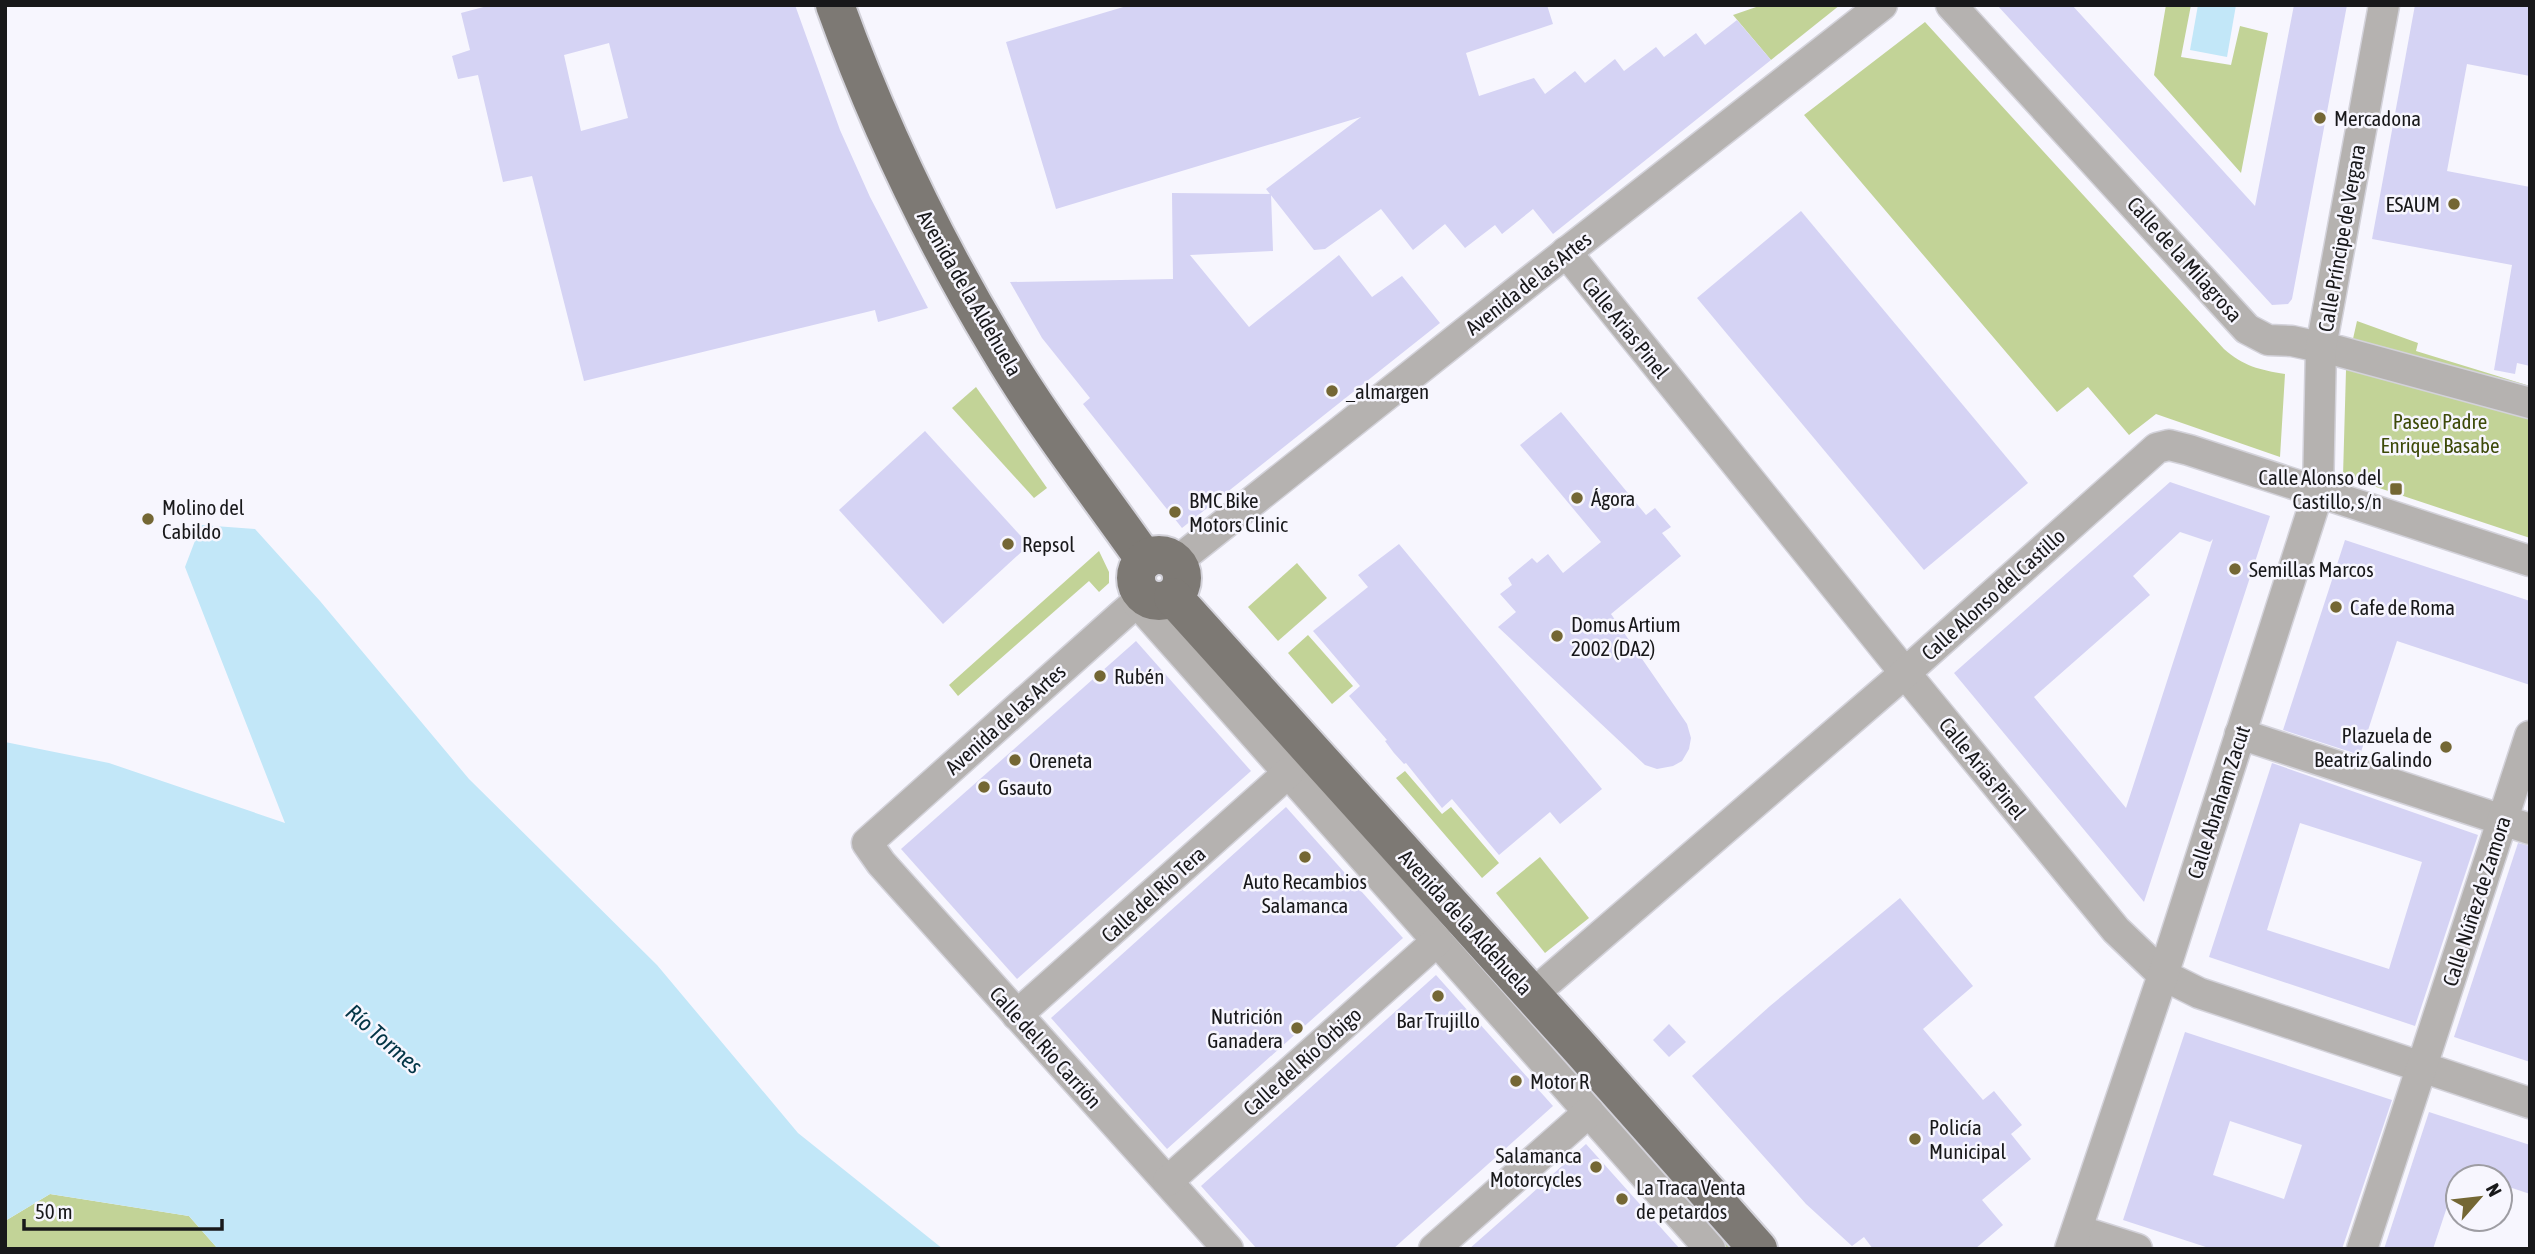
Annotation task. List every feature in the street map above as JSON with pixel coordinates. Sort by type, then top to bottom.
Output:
[{"type":"main road","name":"Avenida de la Aldehuela","points":[[835,5],[884,130],[945,253],[998,347],[1155,584],[1532,995],[1758,1249]]},
{"type":"street","name":"Avenida de las Artes","points":[[867,843],[1155,584],[1566,253],[1882,5]]},
{"type":"street","name":"Calle de la Milagrosa","points":[[1951,5],[2247,329],[2268,340],[2292,341],[2321,347],[2530,403]]},
{"type":"street","name":"Calle Príncipe de Vergara","points":[[2321,347],[2384,5]]},
{"type":"street","name":"Calle Arias Pinel","points":[[1566,253],[2116,930],[2163,975],[2199,993],[2530,1102]]},
{"type":"street","name":"Calle Abraham Zacut","points":[[2074,1239],[2163,975],[2318,493],[2321,347]]},
{"type":"street","name":"Calle Alonso del Castillo","points":[[1532,995],[1905,673],[2157,448],[2169,445],[2189,450],[2530,561]]},
{"type":"street","name":"Avenida de la Aldehuela","points":[[1155,584],[1288,773],[1710,1249]]},
{"type":"street","points":[[2240,734],[2516,825]]},
{"type":"street","name":"Calle Núñez de Zamora","points":[[2361,1249],[2422,1067],[2516,825],[2530,736]]},
{"type":"street","name":"Calle del Río Tera","points":[[1017,1015],[1288,773]]},
{"type":"street","name":"Calle del Río Carrión","points":[[867,843],[881,863],[1228,1249]]},
{"type":"street","name":"Calle del Río Órbigo","points":[[1168,1181],[1437,941]]},
{"type":"street","points":[[1434,1249],[1588,1112]]},
{"type":"street","points":[[2074,1239],[2137,1249]]},
{"type":"green space","points":[[1762,5],[1840,5],[1771,60],[1733,15]]},
{"type":"green space","points":[[2166,5],[2191,5],[2181,57],[2231,65],[2240,26],[2268,33],[2241,173],[2154,75]]},
{"type":"green space","points":[[1925,22],[2224,349],[2238,360],[2252,366],[2285,374],[2280,457],[2156,414],[2129,435],[2088,387],[2057,412],[1804,115]]},
{"type":"green space","name":"Paseo Padre Enrique Basabe","points":[[2357,321],[2418,343],[2416,351],[2530,386],[2530,538],[2343,476],[2346,370]]},
{"type":"green space","points":[[976,387],[1047,488],[1034,498],[952,408]]},
{"type":"green space","points":[[1099,551],[1109,572],[1109,583],[1099,592],[1089,581],[958,696],[949,685]]},
{"type":"green space","points":[[1297,563],[1327,598],[1278,641],[1248,607]]},
{"type":"green space","points":[[1308,635],[1353,686],[1332,704],[1288,653]]},
{"type":"green space","points":[[1405,771],[1442,814],[1451,807],[1499,863],[1482,878],[1396,778]]},
{"type":"green space","points":[[1540,857],[1589,918],[1545,953],[1496,893]]},
{"type":"green space","points":[[1547,1038],[1734,1249],[1728,1249],[1543,1042]]},
{"type":"green space","points":[[50,1194],[189,1216],[218,1249],[5,1249],[5,1221]]},
{"type":"water","points":[[2198,5],[2236,5],[2227,57],[2190,50]]},
{"type":"water","name":"Río Tormes","points":[[201,525],[255,529],[320,601],[469,779],[657,965],[798,1133],[943,1249],[218,1249],[189,1216],[50,1194],[5,1221],[5,742],[109,763],[285,823],[185,567]]},
{"type":"building","points":[[491,5],[795,5],[840,130],[870,197],[928,308],[878,322],[875,310],[584,381],[532,176],[503,182],[478,75],[458,79],[452,56],[470,50],[461,13]],"holes":[[[609,43],[628,118],[581,131],[564,55]]]},
{"type":"building","points":[[1130,5],[1547,5],[1553,24],[1466,53],[1479,96],[1534,78],[1545,94],[1575,71],[1585,83],[1615,59],[1624,71],[1656,47],[1664,57],[1696,33],[1705,45],[1737,20],[1771,60],[1553,234],[1533,209],[1502,234],[1495,225],[1465,248],[1445,224],[1413,250],[1381,209],[1325,249],[1314,250],[1266,189],[1361,117],[1056,209],[1006,42]]},
{"type":"building","points":[[1997,5],[2072,5],[2255,206],[2294,5],[2347,5],[2292,299],[2288,304],[2272,305]]},
{"type":"building","name":"ESAUM","points":[[2415,5],[2530,5],[2530,76],[2467,64],[2447,171],[2530,187],[2530,366],[2517,363],[2515,374],[2494,370],[2512,265],[2372,239]]},
{"type":"building","points":[[1172,193],[1271,194],[1273,251],[1190,255],[1249,327],[1339,255],[1372,297],[1402,276],[1440,323],[1182,528],[1083,404],[1090,398],[1042,338],[1010,282],[1173,279]]},
{"type":"building","points":[[1801,211],[2028,483],[1924,570],[1697,298]]},
{"type":"building","points":[[1561,412],[1646,515],[1655,508],[1671,527],[1662,533],[1681,556],[1611,614],[1687,724],[1691,738],[1689,749],[1682,761],[1673,766],[1657,769],[1645,765],[1498,627],[1516,612],[1500,594],[1512,585],[1508,578],[1532,558],[1537,563],[1548,554],[1563,573],[1601,542],[1520,445]]},
{"type":"building","points":[[925,431],[1029,545],[943,624],[839,510]]},
{"type":"building","points":[[2170,482],[2270,516],[2144,902],[1954,673]],"holes":[[[2180,532],[2210,542],[2213,539],[2126,808],[2034,697],[2150,595],[2133,576]]]},
{"type":"building","points":[[2345,540],[2530,601],[2530,685],[2397,641],[2360,755],[2283,730]]},
{"type":"building","points":[[1399,544],[1602,789],[1560,824],[1550,812],[1499,855],[1452,799],[1442,808],[1406,763],[1394,753],[1385,741],[1387,740],[1349,696],[1360,686],[1313,631],[1368,587],[1358,575]]},
{"type":"building","points":[[1136,641],[1251,771],[1017,979],[901,849]]},
{"type":"building","points":[[2272,763],[2478,835],[2415,1026],[2209,957]],"holes":[[[2300,823],[2422,862],[2389,969],[2267,930]]]},
{"type":"building","points":[[1286,807],[1403,938],[1167,1149],[1051,1018]]},
{"type":"building","points":[[2518,843],[2530,846],[2530,1062],[2454,1037]]},
{"type":"building","points":[[1900,898],[1973,986],[1923,1029],[1983,1100],[1994,1091],[2022,1125],[2011,1134],[2031,1159],[1982,1200],[2003,1225],[1975,1249],[1873,1249],[1864,1237],[1852,1246],[1806,1204],[1692,1076],[1770,1006]]},
{"type":"building","points":[[1436,975],[1553,1106],[1393,1249],[1257,1249],[1201,1186]]},
{"type":"building","points":[[1669,1024],[1686,1042],[1669,1057],[1653,1040]]},
{"type":"building","points":[[2185,1032],[2392,1100],[2342,1249],[2212,1249],[2123,1220]],"holes":[[[2230,1121],[2302,1145],[2284,1199],[2213,1175]]]},
{"type":"building","points":[[2429,1112],[2530,1145],[2530,1194],[2514,1189],[2514,1163],[2444,1163],[2444,1216],[2433,1249],[2384,1249]]},
{"type":"building","points":[[1586,1144],[1680,1249],[1469,1249],[1529,1196]]},
{"type":"place","name":"Mercadona","points":[[2320,118]]},
{"type":"place","name":"ESAUM","points":[[2454,204]]},
{"type":"place","name":"_almargen","points":[[1332,391]]},
{"type":"place","name":"Calle Alonso del Castillo, s/n","points":[[2396,489]]},
{"type":"place","name":"Ágora","points":[[1577,498]]},
{"type":"place","name":"BMC Bike Motors Clinic","points":[[1175,512]]},
{"type":"place","name":"Molino del Cabildo","points":[[148,519]]},
{"type":"place","name":"Repsol","points":[[1008,544]]},
{"type":"place","name":"Semillas Marcos","points":[[2235,569]]},
{"type":"place","name":"Cafe de Roma","points":[[2336,607]]},
{"type":"place","name":"Domus Artium 2002 (DA2)","points":[[1557,636]]},
{"type":"place","name":"Rubén","points":[[1100,676]]},
{"type":"place","name":"Plazuela de Beatriz Galindo","points":[[2446,747]]},
{"type":"place","name":"Oreneta","points":[[1015,760]]},
{"type":"place","name":"Gsauto","points":[[984,787]]},
{"type":"place","name":"Auto Recambios Salamanca","points":[[1305,857]]},
{"type":"place","name":"Bar Trujillo","points":[[1438,996]]},
{"type":"place","name":"Nutrición Ganadera","points":[[1297,1028]]},
{"type":"place","name":"Motor R","points":[[1516,1081]]},
{"type":"place","name":"Policía Municipal","points":[[1915,1139]]},
{"type":"place","name":"Salamanca Motorcycles","points":[[1596,1167]]},
{"type":"place","name":"La Traca Venta de petardos","points":[[1622,1199]]}]
